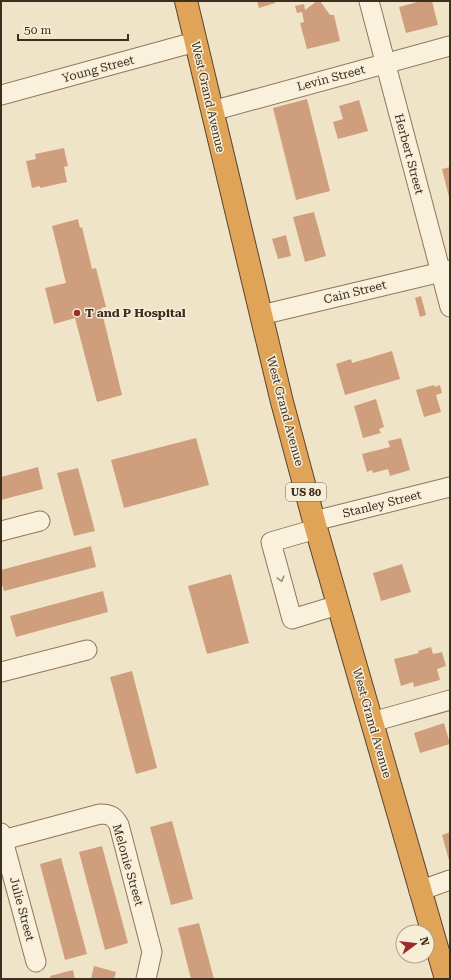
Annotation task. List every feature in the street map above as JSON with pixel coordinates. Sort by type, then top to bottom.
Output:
[{"type":"highway","name":"West Grand Avenue","points":[[186,1],[282,402],[315,525],[419,891],[446,979]]},
{"type":"street","name":"Herbert Street","points":[[369,1],[385,64],[445,271],[450,307]]},
{"type":"street","name":"Young Street","points":[[1,96],[195,42]]},
{"type":"street","name":"Levin Street","points":[[212,111],[450,46]]},
{"type":"street","name":"Cain Street","points":[[261,315],[445,271]]},
{"type":"street","name":"Stanley Street","points":[[338,605],[292,619],[270,542],[315,525],[450,487]]},
{"type":"street","points":[[1,532],[40,521]]},
{"type":"street","points":[[1,672],[87,650]]},
{"type":"street","points":[[372,722],[450,700]]},
{"type":"street","name":"Melonie Street","points":[[2,836],[100,814],[109,814],[115,818],[119,825],[152,952],[146,979]]},
{"type":"street","name":"Julie Street","points":[[2,836],[36,962]]},
{"type":"street","points":[[419,891],[450,880]]},
{"type":"building","points":[[257,1],[275,1],[275,3],[259,8]]},
{"type":"building","points":[[317,1],[320,1],[330,15],[334,15],[340,41],[307,49],[300,23],[304,22],[302,12],[297,13],[295,6],[304,4],[305,10]]},
{"type":"building","points":[[421,1],[432,1],[438,25],[406,33],[399,7]]},
{"type":"building","points":[[307,99],[330,191],[296,200],[273,108]]},
{"type":"building","points":[[359,100],[368,131],[338,139],[333,122],[343,119],[339,106]]},
{"type":"building","points":[[64,148],[68,166],[64,167],[67,182],[40,188],[40,186],[32,188],[26,161],[36,159],[35,154]]},
{"type":"building","points":[[450,167],[450,201],[442,169]]},
{"type":"building","points":[[314,212],[326,256],[305,262],[293,217]]},
{"type":"building","name":"T and P Hospital","points":[[78,219],[80,228],[82,227],[92,269],[96,268],[106,307],[101,308],[122,395],[97,402],[75,318],[54,324],[45,288],[66,283],[52,226]]},
{"type":"building","points":[[286,235],[291,256],[278,259],[272,239]]},
{"type":"building","points":[[421,296],[426,315],[420,317],[415,298]]},
{"type":"building","points":[[392,351],[400,379],[345,395],[336,364],[351,359],[352,363]]},
{"type":"building","points":[[434,385],[435,387],[440,385],[442,393],[436,395],[441,412],[424,417],[416,390]]},
{"type":"building","points":[[376,399],[384,427],[379,429],[381,433],[363,438],[354,406]]},
{"type":"building","points":[[196,438],[209,485],[124,508],[111,460]]},
{"type":"building","points":[[401,438],[410,470],[390,476],[388,469],[373,473],[372,470],[367,472],[362,454],[390,447],[388,441]]},
{"type":"building","points":[[38,467],[43,489],[1,500],[1,477]]},
{"type":"building","points":[[78,468],[95,531],[74,536],[57,473]]},
{"type":"building","points":[[91,546],[96,567],[4,591],[1,581],[1,570]]},
{"type":"building","points":[[402,564],[411,592],[381,601],[373,573]]},
{"type":"building","points":[[231,574],[249,643],[207,654],[188,586]]},
{"type":"building","points":[[103,591],[108,612],[16,637],[10,616]]},
{"type":"building","points":[[431,647],[433,654],[442,652],[446,666],[437,669],[440,680],[414,687],[413,682],[401,686],[394,659],[419,653],[418,651]]},
{"type":"building","points":[[132,671],[157,768],[136,774],[110,677]]},
{"type":"building","points":[[444,723],[450,744],[420,753],[414,733]]},
{"type":"building","points":[[172,821],[193,899],[171,905],[150,827]]},
{"type":"building","points":[[450,832],[450,864],[442,835]]},
{"type":"building","points":[[102,846],[128,943],[105,950],[79,852]]},
{"type":"building","points":[[61,858],[87,954],[65,960],[40,864]]},
{"type":"building","points":[[199,923],[214,979],[191,979],[178,928]]},
{"type":"building","points":[[94,966],[116,972],[114,979],[91,979]]},
{"type":"building","points":[[73,970],[75,979],[51,979],[50,976]]},
{"type":"place","name":"T and P Hospital","points":[[77,313]]}]
